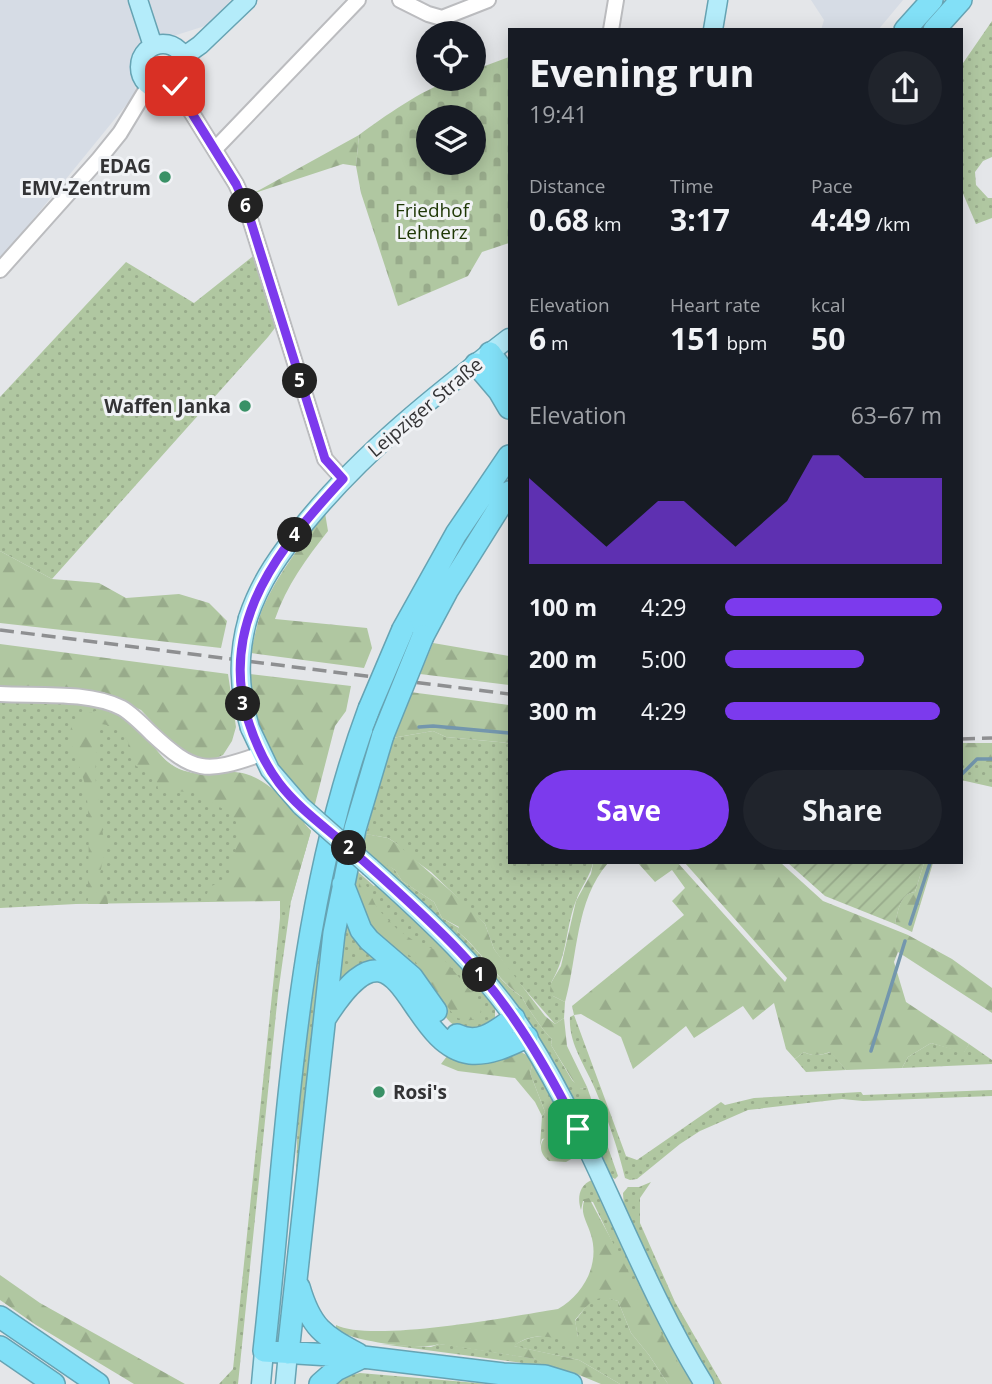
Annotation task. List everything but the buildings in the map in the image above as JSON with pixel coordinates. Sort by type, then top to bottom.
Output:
[{"type":"highway","points":[[907,28],[932,0]]},
{"type":"highway","points":[[936,28],[961,0]]},
{"type":"highway","points":[[483,358],[508,378]]},
{"type":"highway","points":[[483,358],[508,406]]},
{"type":"highway","points":[[506,460],[456,534],[413,633],[369,709],[336,814],[312,932],[296,1047],[264,1351],[363,1357],[503,1374],[545,1376],[571,1384]]},
{"type":"highway","points":[[288,1353],[334,933],[355,829],[413,633],[447,591],[508,494]]},
{"type":"highway","points":[[343,883],[361,930],[412,977],[447,1028],[471,1040],[483,1038],[514,1018]]},
{"type":"highway","points":[[323,1022],[341,995],[357,978],[379,970],[393,977],[441,1038],[457,1049],[470,1053],[490,1052],[527,1037]]},
{"type":"highway","points":[[297,1279],[311,1320],[329,1338],[363,1357]]},
{"type":"highway","points":[[0,1317],[99,1384]]},
{"type":"highway","points":[[0,1347],[54,1384]]},
{"type":"highway","points":[[320,1384],[336,1370],[363,1357]]},
{"type":"highway","points":[[503,1374],[527,1384]]},
{"type":"main road","points":[[138,0],[153,46]]},
{"type":"main road","points":[[183,57],[200,45],[247,0]]},
{"type":"main road","points":[[713,28],[718,0]]},
{"type":"main road","points":[[167,44],[183,57],[186,63],[184,76],[175,86],[162,90],[149,85],[140,72],[142,57],[153,46],[167,44]]},
{"type":"main road","name":"Leipziger Straße","points":[[508,339],[385,439],[343,479],[292,539],[260,585],[248,618],[240,653],[239,681],[250,728],[261,754],[280,785],[462,954],[527,1037],[566,1104],[658,1303],[704,1384]]},
{"type":"main road","points":[[261,1384],[264,1351]]},
{"type":"main road","points":[[285,1384],[288,1353]]},
{"type":"street","points":[[215,149],[358,0]]},
{"type":"street","points":[[400,0],[442,18],[488,0]]},
{"type":"street","points":[[611,28],[616,0]]},
{"type":"street","points":[[0,270],[120,133],[149,85]]},
{"type":"street","points":[[175,86],[236,184],[246,206],[325,459],[343,479]]},
{"type":"street","points":[[0,694],[96,699],[123,709],[174,755],[192,764],[219,767],[261,754]]},
{"type":"shaded area","points":[[0,0],[231,0],[208,25],[164,39],[142,50],[133,63],[136,93],[0,260]]},
{"type":"shaded area","points":[[811,0],[903,0],[880,28],[822,28],[824,20]]},
{"type":"green space","points":[[992,21],[992,157],[983,161],[975,172],[976,185],[988,198],[992,198],[992,218],[976,224],[963,194],[963,63]]},
{"type":"green space","name":"Friedhof Lehnerz","points":[[508,57],[508,243],[482,252],[468,276],[398,306],[361,193],[356,166],[359,135],[426,91],[486,91],[486,66]]},
{"type":"green space","points":[[359,135],[356,166],[343,164],[252,194]]},
{"type":"green space","points":[[257,253],[278,324],[268,337],[52,579],[0,551],[0,397],[126,262],[194,303]]},
{"type":"green space","points":[[325,513],[328,531],[298,573],[275,619],[367,628],[372,648],[364,668],[251,653],[268,597],[290,560]]},
{"type":"green space","points":[[0,551],[52,579],[99,583],[126,598],[179,594],[209,603],[227,621],[221,648],[0,623]]},
{"type":"green space","points":[[433,643],[508,656],[508,685],[420,674]]},
{"type":"green space","points":[[0,644],[228,674],[236,727],[232,741],[223,755],[214,759],[185,757],[141,710],[103,692],[0,688]]},
{"type":"green space","points":[[250,674],[351,686],[346,711],[335,726],[314,808],[278,767],[257,725]]},
{"type":"green space","points":[[410,692],[508,705],[508,743],[446,737],[433,731],[392,738]]},
{"type":"green space","points":[[0,701],[69,702],[107,708],[137,730],[175,767],[194,773],[241,774],[264,784],[285,801],[311,831],[291,901],[278,994],[238,1384],[219,1384],[233,1369],[280,901],[0,908]]},
{"type":"green space","points":[[108,708],[136,727],[166,760],[181,770],[200,774],[246,774],[265,783],[282,798],[311,831],[291,901],[205,901],[209,887],[223,881],[231,870],[239,836],[238,825],[230,813],[195,793],[158,789],[151,774],[136,766],[129,744],[122,733],[101,724],[98,729],[95,775],[105,850],[96,892],[107,895],[108,904],[88,904],[87,800],[70,734],[77,719]]},
{"type":"green space","points":[[433,731],[446,737],[508,743],[508,864],[593,864],[573,909],[561,961],[551,983],[553,996],[565,1002],[564,1018],[555,1024],[513,976],[494,949],[485,924],[431,872],[396,843],[388,838],[366,834],[392,738]]},
{"type":"green space","points":[[963,743],[992,743],[992,762],[964,762],[963,765]]},
{"type":"green space","points":[[963,762],[992,762],[992,787],[963,780]]},
{"type":"green space","points":[[366,834],[388,838],[396,843],[485,924],[494,949],[545,1016],[555,1024],[564,1018],[567,1046],[587,1087],[577,1087],[551,1045],[552,1039],[522,997],[504,982],[457,931],[459,927],[442,918],[434,902],[402,881],[395,870],[362,847]]},
{"type":"green space","points":[[334,851],[341,856],[317,983],[302,1149],[282,1319],[296,1174],[298,1111],[313,966]]},
{"type":"green space","points":[[370,853],[395,870],[402,881],[434,902],[442,918],[459,928],[457,931],[504,982],[522,997],[552,1039],[551,1045],[572,1080],[581,1089],[587,1087],[618,1176],[615,1179],[608,1175],[580,1112],[532,1030],[431,912]]},
{"type":"green space","points":[[593,864],[607,864],[597,878],[583,912],[565,1002],[553,996],[550,991],[551,983],[561,966],[576,901],[591,874]]},
{"type":"green space","points":[[639,864],[679,864],[785,982],[787,978],[686,864],[782,864],[823,901],[908,935],[952,959],[992,988],[992,1013],[898,952],[894,962],[906,1002],[969,1044],[964,1053],[931,1043],[908,1057],[902,1068],[846,1070],[830,1052],[811,1055],[804,1052],[795,1059],[786,1049],[774,1003],[753,1020],[743,1006],[694,1038],[686,1026],[633,1069],[621,1037],[581,1014],[574,1015],[572,1006],[684,915],[672,901],[685,888],[672,870],[655,882]]},
{"type":"green space","points":[[789,864],[924,864],[915,892],[903,899],[895,924],[825,896]]},
{"type":"green space","points":[[924,864],[933,864],[912,932],[895,924],[903,899],[915,892]]},
{"type":"green space","points":[[357,871],[374,886],[378,883],[446,950],[495,1008],[495,1017],[488,1030],[457,1028],[450,1022],[356,916],[354,882]]},
{"type":"green space","points":[[359,883],[366,885],[377,908],[397,929],[417,943],[436,950],[480,1002],[478,1017],[466,1020],[455,1017],[412,957],[373,932],[358,896]]},
{"type":"green space","points":[[346,924],[363,943],[395,966],[431,1015],[453,1037],[466,1043],[479,1044],[508,1032],[512,1034],[510,1037],[484,1048],[461,1045],[442,1032],[394,973],[377,964],[359,969],[337,992]]},
{"type":"green space","points":[[574,1015],[626,1156],[637,1160],[721,1102],[725,1105],[754,1098],[861,1092],[863,1095],[992,1090],[992,1096],[863,1101],[842,1099],[748,1110],[700,1131],[637,1179],[630,1180],[625,1178],[604,1111],[575,1045],[570,1027],[570,1017]]},
{"type":"green space","points":[[931,1043],[964,1052],[969,1044],[992,1060],[992,1064],[902,1068],[908,1057]]},
{"type":"green space","points":[[451,1051],[518,1051],[525,1054],[533,1062],[530,1073],[545,1112],[542,1116],[535,1102],[515,1078],[458,1071],[441,1064]]},
{"type":"green space","points":[[804,1052],[817,1055],[831,1052],[846,1070],[806,1072],[795,1059]]},
{"type":"green space","points":[[533,1062],[576,1144],[566,1146],[556,1136],[542,1139],[540,1146],[542,1116],[545,1112],[530,1073]]},
{"type":"green space","points":[[548,1135],[556,1136],[566,1146],[576,1144],[580,1154],[566,1162],[549,1161],[541,1148]]},
{"type":"green space","points":[[592,1180],[688,1370],[679,1367],[622,1263],[593,1202],[583,1201],[581,1210],[580,1192],[584,1185]]},
{"type":"green space","points":[[651,1182],[640,1198],[640,1223],[675,1302],[722,1384],[712,1384],[681,1331],[624,1209],[623,1193],[628,1187],[639,1187]]},
{"type":"green space","points":[[589,1198],[679,1366],[688,1370],[697,1384],[668,1384],[631,1333],[618,1301],[610,1299],[598,1299],[585,1308],[575,1320],[578,1337],[573,1343],[550,1337],[535,1337],[514,1346],[579,1360],[620,1384],[601,1384],[572,1372],[545,1366],[536,1359],[439,1344],[387,1344],[357,1338],[336,1330],[336,1325],[354,1330],[410,1330],[558,1309],[582,1287],[591,1267],[593,1246],[583,1209],[585,1199]]},
{"type":"green space","points":[[0,1275],[40,1303],[185,1384],[134,1384],[0,1300]]},
{"type":"green space","points":[[603,1296],[618,1301],[631,1333],[668,1384],[620,1384],[579,1360],[513,1346],[536,1337],[578,1337],[575,1321],[591,1300]]},
{"type":"green space","points":[[381,1344],[431,1347],[449,1345],[537,1359],[545,1366]]},
{"type":"green space","points":[[360,1373],[489,1384],[330,1384]]},
{"type":"waterway","points":[[419,727],[508,733]]},
{"type":"waterway","points":[[963,773],[977,759],[992,759]]},
{"type":"waterway","points":[[910,924],[930,864]]},
{"type":"waterway","points":[[871,1051],[905,941]]},
{"type":"railway","points":[[0,630],[508,694]]},
{"type":"railway","points":[[963,739],[992,738]]},
{"type":"place","name":"EDAG EMV-Zentrum","points":[[165,177]]},
{"type":"place","name":"Waffen Janka","points":[[245,406]]},
{"type":"place","name":"Rosi's","points":[[379,1092]]},
{"type":"route","points":[[175,86],[236,184],[246,206],[325,459],[343,479],[272,566],[253,601],[240,653],[239,681],[250,728],[261,754],[280,785],[422,915],[490,986],[527,1037],[578,1129]]}]
